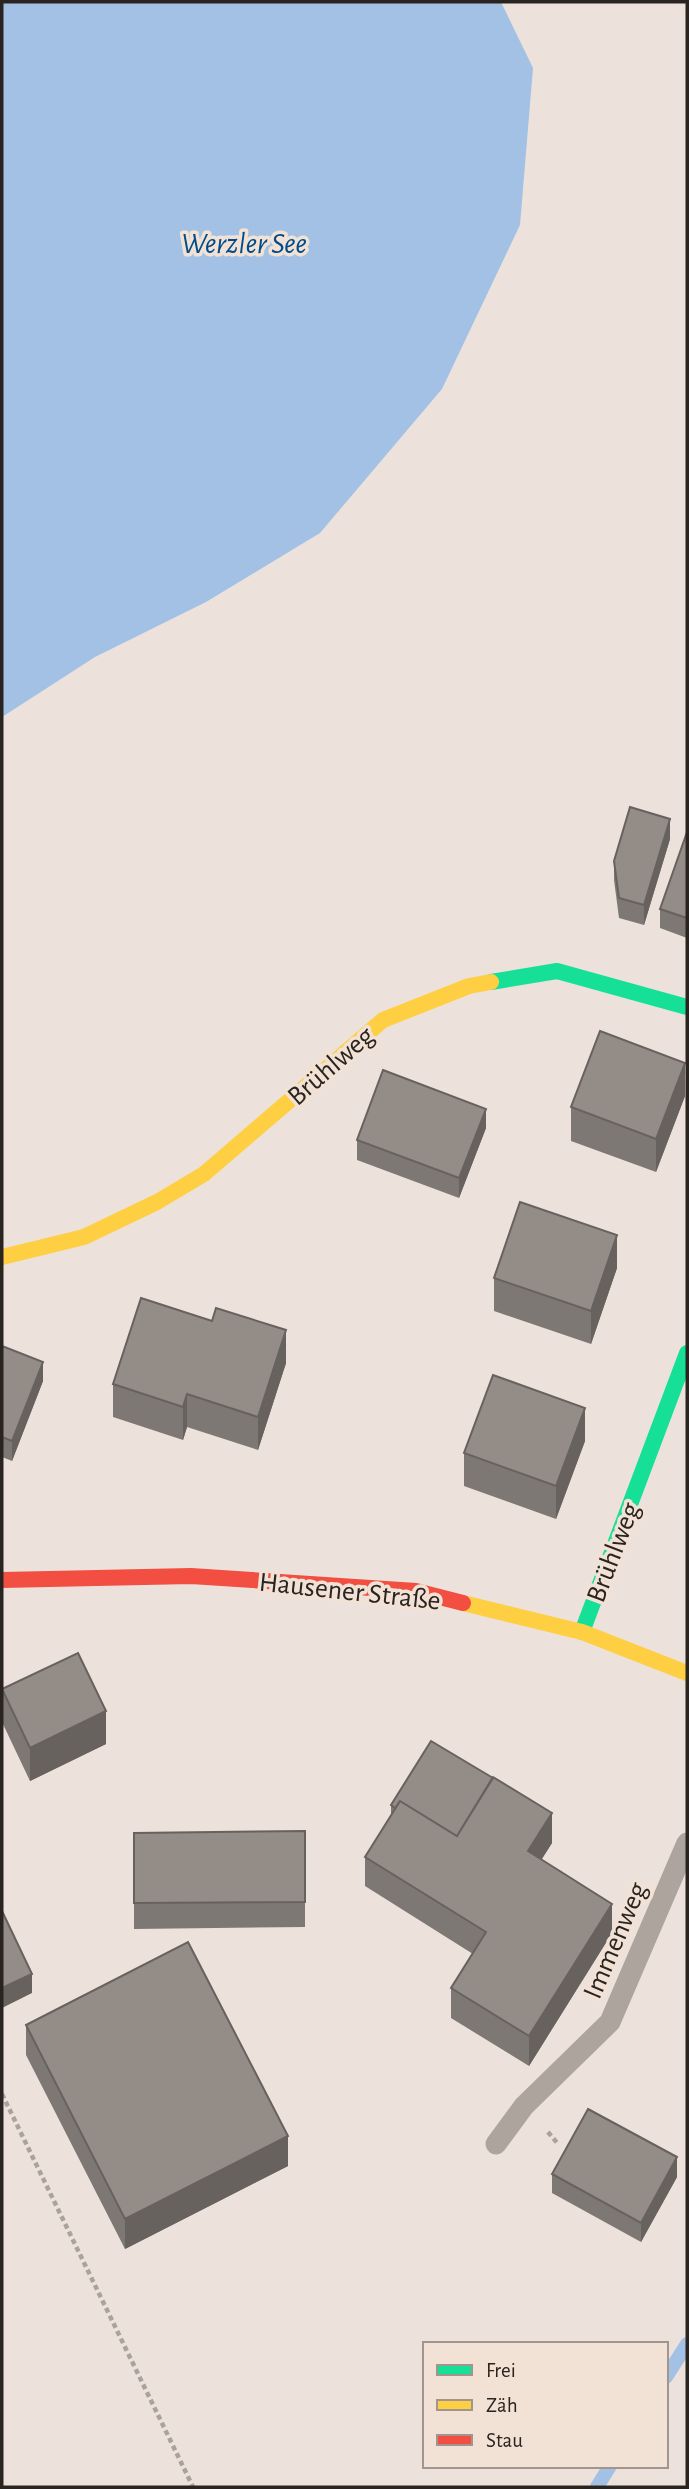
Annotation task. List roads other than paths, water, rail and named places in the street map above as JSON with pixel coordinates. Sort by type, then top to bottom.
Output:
[{"type":"street","name":"Brühlweg","points":[[2,1257],[84,1237],[157,1202],[204,1174],[383,1020],[469,986],[557,971],[687,1007]]},
{"type":"street","name":"Brühlweg","points":[[582,1632],[687,1353]]},
{"type":"street","name":"Hausener Straße","points":[[2,1580],[191,1576],[416,1591],[582,1632],[687,1673]]},
{"type":"lane","name":"Immenweg","points":[[496,2144],[524,2106],[610,2022],[687,1843]]},
{"type":"water","name":"Werzler See","points":[[2,2],[501,2],[533,68],[520,225],[442,389],[320,533],[206,602],[95,657],[2,717]]},
{"type":"waterway","points":[[668,2374],[687,2344]]},
{"type":"waterway","points":[[597,2487],[609,2468]]}]
